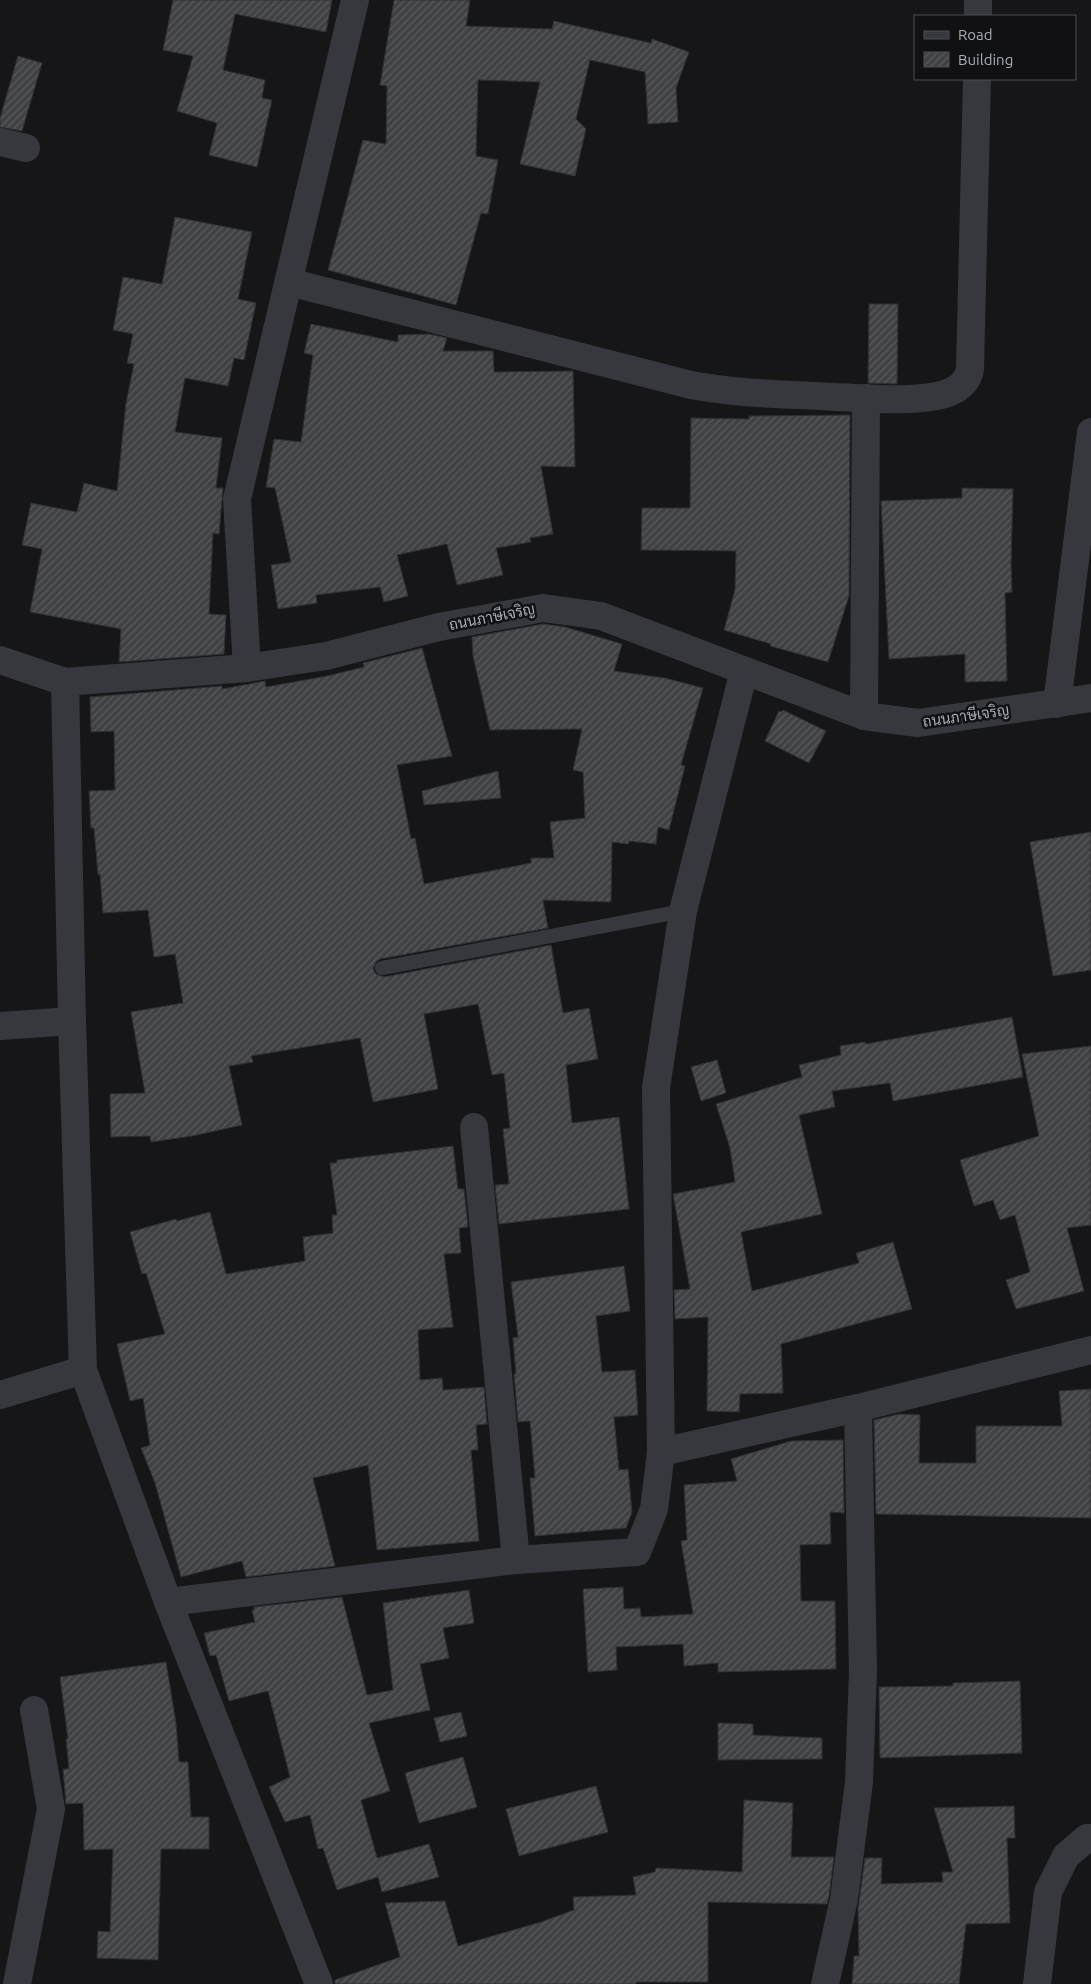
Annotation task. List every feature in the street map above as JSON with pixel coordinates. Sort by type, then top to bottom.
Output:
[{"type":"street","points":[[247,668],[238,499],[355,0]]},
{"type":"street","points":[[978,0],[978,15]]},
{"type":"street","points":[[289,282],[691,385],[740,392],[866,398],[926,398],[937,396],[958,388],[967,380],[969,374],[977,80]]},
{"type":"street","points":[[864,716],[866,398]]},
{"type":"street","points":[[1057,704],[1091,432]]},
{"type":"street","name":"ถนนภาษีเจริญ","points":[[0,660],[66,682],[247,668],[326,656],[439,628],[543,608],[601,616],[864,716],[918,724],[1091,698]]},
{"type":"street","points":[[168,1602],[516,1560],[637,1552],[654,1509],[661,1452],[656,1088],[683,911],[744,671]]},
{"type":"street","points":[[66,682],[72,1021],[83,1370],[168,1602],[319,1984]]},
{"type":"street","points":[[0,1026],[72,1021]]},
{"type":"street","points":[[474,1127],[516,1560]]},
{"type":"street","points":[[661,1452],[858,1408],[1091,1350]]},
{"type":"street","points":[[0,1395],[83,1370]]},
{"type":"street","points":[[825,1984],[844,1899],[859,1782],[863,1671],[858,1408]]},
{"type":"street","points":[[17,1984],[52,1809],[34,1710]]},
{"type":"street","points":[[1036,1984],[1048,1892],[1066,1856],[1088,1838],[1091,1838]]},
{"type":"lane","points":[[382,968],[683,911]]},
{"type":"building","points":[[173,0],[332,0],[326,32],[235,14],[223,70],[265,80],[262,98],[272,100],[257,167],[209,155],[217,123],[177,111],[193,56],[163,50]]},
{"type":"building","points":[[394,0],[470,0],[466,26],[552,29],[554,21],[651,43],[652,39],[689,52],[676,88],[678,122],[648,124],[645,72],[590,60],[576,119],[586,129],[575,176],[520,164],[540,82],[478,80],[476,156],[498,160],[488,214],[481,213],[456,305],[328,270],[363,140],[386,144],[387,86],[380,85]]},
{"type":"building","points":[[18,56],[42,63],[22,131],[0,127],[0,118]]},
{"type":"building","points":[[175,217],[252,232],[238,299],[256,303],[244,360],[234,358],[228,386],[185,378],[175,432],[222,438],[216,488],[223,488],[219,534],[213,533],[209,614],[226,615],[224,654],[119,662],[121,629],[30,612],[42,549],[22,545],[31,503],[77,512],[84,483],[117,491],[126,403],[134,364],[127,363],[133,334],[113,330],[123,277],[162,284]]},
{"type":"building","points":[[869,304],[898,304],[897,384],[868,383]]},
{"type":"building","points":[[311,324],[398,342],[398,335],[429,334],[447,338],[443,351],[493,351],[494,372],[573,371],[575,467],[541,466],[553,534],[530,538],[531,542],[496,548],[503,575],[457,585],[447,544],[397,555],[408,596],[384,602],[380,587],[316,595],[317,603],[278,609],[271,565],[291,562],[275,488],[266,487],[274,439],[301,442],[313,355],[304,353]]},
{"type":"building","points":[[850,415],[849,596],[828,662],[770,646],[771,644],[724,630],[735,590],[736,551],[641,550],[642,508],[690,508],[691,418],[749,419],[749,416]]},
{"type":"building","points":[[962,488],[1013,489],[1012,592],[1005,593],[1007,681],[965,682],[965,654],[889,659],[881,501],[962,498]]},
{"type":"building","points":[[543,624],[565,627],[622,644],[614,671],[665,678],[703,688],[681,765],[685,766],[669,830],[658,827],[656,844],[629,841],[628,844],[612,842],[611,902],[543,900],[548,928],[380,959],[376,962],[373,969],[376,974],[384,977],[551,945],[563,1013],[589,1008],[598,1059],[566,1065],[572,1123],[619,1117],[629,1209],[499,1224],[495,1185],[509,1184],[503,1129],[510,1128],[504,1073],[492,1075],[478,1004],[424,1014],[438,1089],[373,1102],[360,1038],[251,1056],[253,1062],[229,1066],[242,1125],[192,1136],[151,1142],[150,1136],[111,1137],[110,1094],[145,1093],[131,1012],[183,1003],[175,954],[154,957],[148,910],[103,913],[94,828],[91,828],[89,791],[115,790],[114,731],[91,732],[90,697],[222,686],[222,689],[265,681],[266,687],[364,667],[363,663],[422,648],[452,756],[397,765],[411,839],[415,838],[424,884],[531,863],[531,858],[554,858],[550,822],[585,818],[583,772],[573,770],[582,729],[490,730],[473,656],[472,637]]},
{"type":"building","points":[[783,710],[826,731],[809,763],[765,741],[779,711]]},
{"type":"building","points":[[498,771],[501,798],[424,805],[422,791]]},
{"type":"building","points":[[1091,832],[1091,970],[1053,976],[1030,842]]},
{"type":"building","points":[[1012,1017],[1023,1077],[893,1101],[890,1083],[832,1091],[835,1107],[799,1115],[822,1214],[741,1232],[752,1291],[859,1263],[856,1253],[893,1242],[912,1309],[781,1344],[783,1393],[740,1394],[739,1412],[707,1411],[708,1317],[675,1319],[674,1290],[690,1289],[673,1194],[735,1182],[730,1148],[716,1104],[802,1077],[799,1065],[841,1055],[840,1046],[865,1042],[866,1044]]},
{"type":"building","points":[[1091,1046],[1091,1225],[1067,1228],[1084,1291],[1016,1309],[1006,1280],[1030,1272],[1015,1215],[1000,1220],[993,1200],[974,1206],[960,1160],[1039,1136],[1022,1054]]},
{"type":"building","points":[[717,1060],[726,1093],[701,1101],[691,1067]]},
{"type":"building","points":[[453,1146],[458,1189],[464,1189],[468,1227],[459,1228],[461,1253],[444,1254],[453,1327],[418,1330],[420,1380],[442,1378],[443,1390],[484,1387],[487,1424],[476,1425],[478,1450],[471,1450],[479,1541],[377,1550],[368,1465],[313,1478],[335,1566],[246,1577],[242,1561],[181,1577],[155,1483],[141,1448],[150,1445],[143,1398],[130,1401],[117,1344],[165,1334],[146,1273],[142,1274],[130,1232],[210,1212],[226,1274],[305,1261],[303,1237],[333,1233],[332,1215],[337,1215],[330,1163],[337,1163],[337,1160]]},
{"type":"building","points":[[624,1266],[630,1311],[596,1316],[602,1372],[635,1370],[638,1415],[614,1417],[619,1470],[628,1469],[632,1512],[626,1528],[535,1536],[530,1478],[535,1478],[530,1421],[518,1422],[513,1338],[518,1337],[511,1282]]},
{"type":"building","points":[[1091,1389],[1091,1518],[876,1514],[874,1420],[899,1414],[920,1415],[919,1463],[976,1463],[976,1426],[1062,1426],[1059,1391]]},
{"type":"building","points":[[843,1440],[844,1513],[830,1512],[831,1544],[800,1545],[801,1601],[835,1601],[836,1669],[718,1672],[718,1663],[684,1666],[683,1644],[616,1647],[617,1670],[588,1672],[583,1589],[623,1587],[624,1609],[640,1608],[641,1617],[693,1614],[681,1541],[687,1540],[684,1485],[737,1481],[731,1459],[791,1441]]},
{"type":"building","points":[[469,1590],[474,1623],[443,1628],[449,1658],[420,1664],[430,1710],[369,1723],[390,1791],[361,1800],[377,1858],[429,1844],[439,1877],[382,1892],[378,1877],[337,1890],[323,1848],[318,1849],[310,1815],[285,1822],[269,1787],[290,1777],[268,1691],[229,1701],[216,1655],[210,1656],[204,1633],[255,1622],[252,1610],[254,1610],[254,1607],[342,1597],[367,1695],[393,1690],[383,1603]]},
{"type":"building","points":[[166,1662],[176,1723],[179,1762],[188,1762],[191,1817],[209,1817],[209,1849],[161,1849],[158,1960],[97,1958],[98,1931],[110,1932],[113,1849],[84,1850],[83,1803],[66,1804],[63,1769],[69,1769],[66,1739],[68,1739],[60,1677]]},
{"type":"building","points":[[1020,1681],[1022,1753],[880,1758],[879,1687],[953,1686],[953,1683]]},
{"type":"building","points":[[461,1712],[467,1736],[440,1742],[434,1718]]},
{"type":"building","points":[[718,1723],[753,1724],[753,1735],[822,1738],[822,1759],[718,1760]]},
{"type":"building","points":[[463,1757],[477,1807],[419,1823],[405,1773]]},
{"type":"building","points":[[596,1786],[608,1832],[519,1856],[506,1809]]},
{"type":"building","points":[[744,1800],[793,1803],[791,1857],[834,1857],[829,1896],[827,1904],[708,1902],[708,1982],[636,1982],[636,1984],[335,1984],[335,1980],[400,1957],[385,1903],[445,1901],[458,1946],[541,1922],[574,1910],[573,1897],[636,1895],[633,1877],[655,1872],[656,1868],[742,1872]]},
{"type":"building","points":[[1014,1806],[1015,1838],[1007,1838],[1010,1923],[966,1924],[959,1984],[852,1984],[854,1956],[859,1956],[858,1909],[865,1858],[882,1858],[881,1884],[943,1882],[942,1872],[953,1872],[934,1808]]}]
